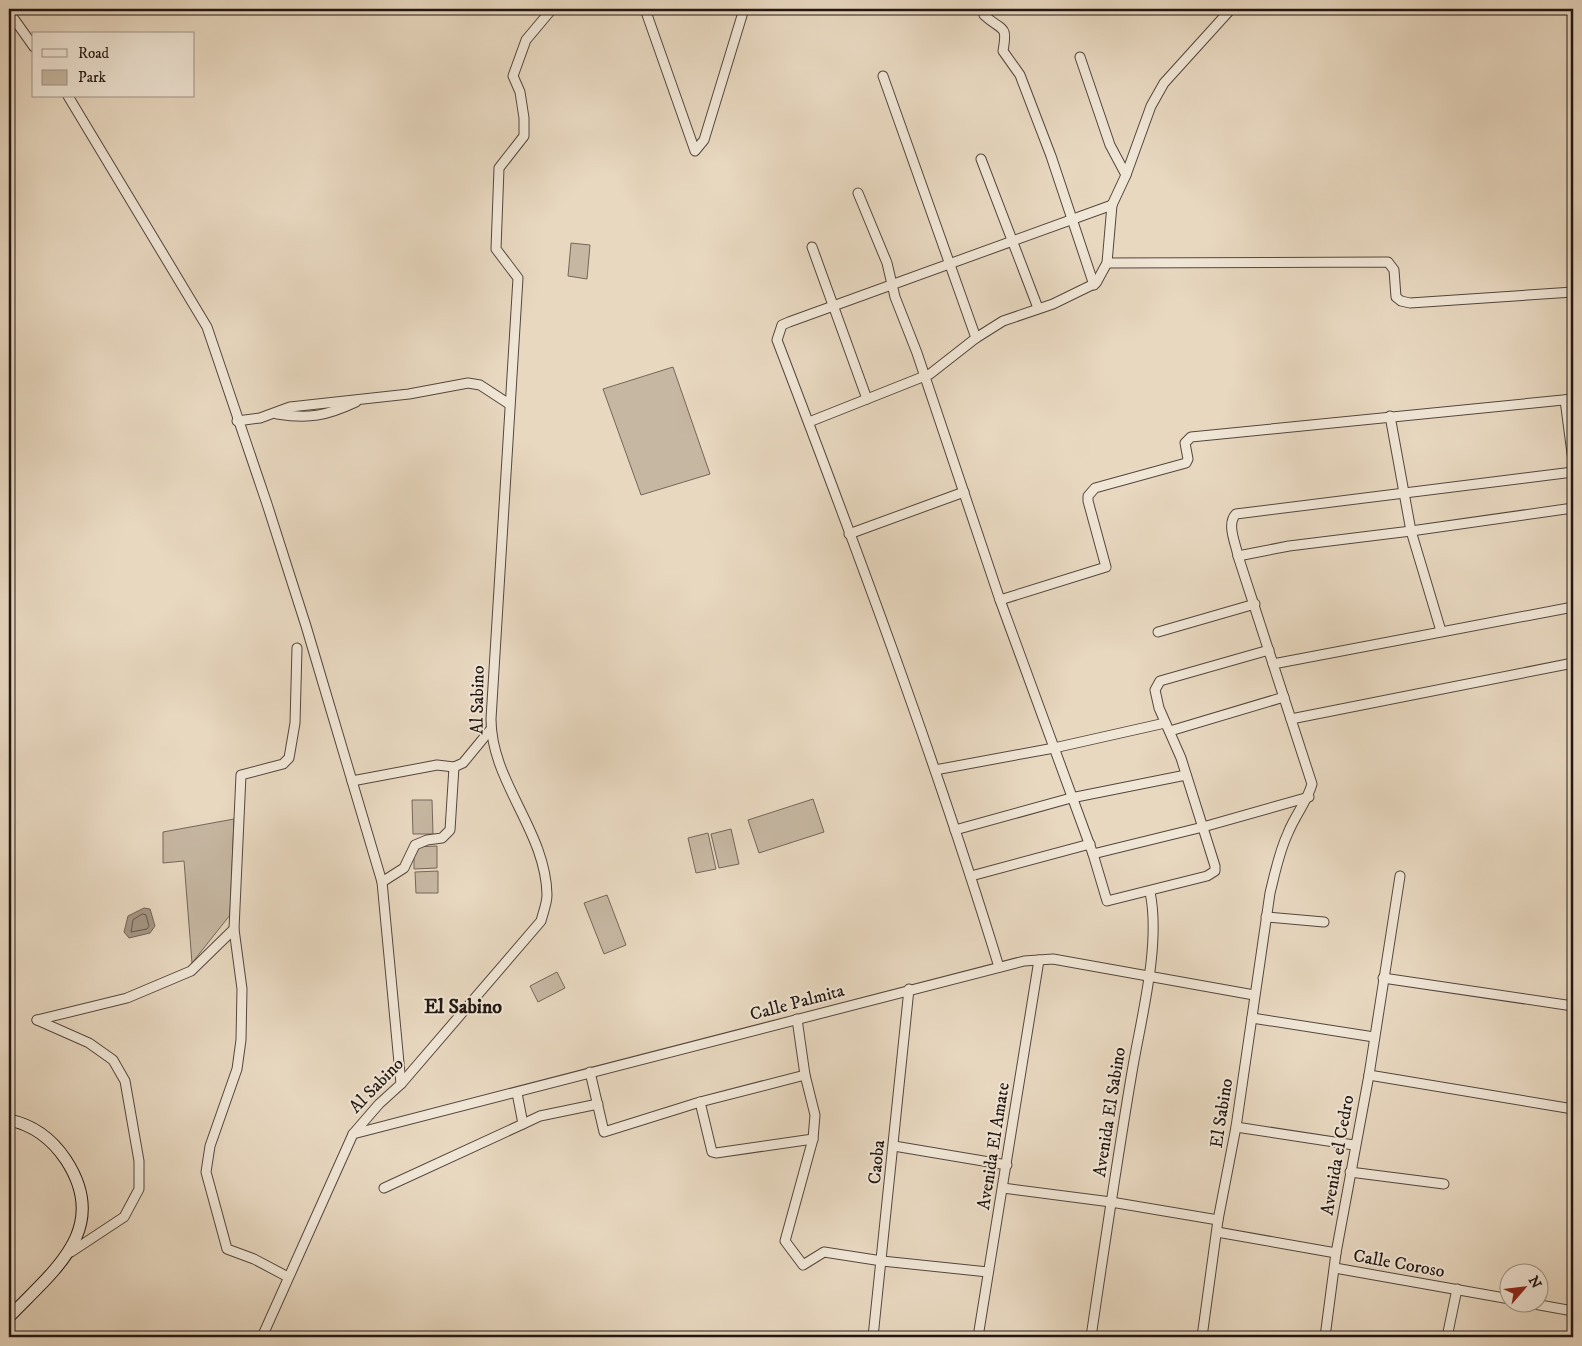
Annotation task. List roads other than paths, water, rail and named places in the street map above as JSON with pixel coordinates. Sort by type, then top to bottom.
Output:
[{"type":"main road","points":[[9,1120],[32,1128],[46,1137],[60,1152],[75,1174],[82,1191],[84,1209],[80,1228],[71,1252],[9,1317]]},
{"type":"street","name":"Al Sabino","points":[[262,1337],[353,1134],[379,1104],[401,1084],[541,921],[548,896],[541,857],[495,754],[490,729],[518,278],[496,249],[499,168],[524,136],[524,118],[520,92],[512,76],[526,40],[552,9]]},
{"type":"street","points":[[646,9],[695,152],[704,140],[744,9]]},
{"type":"street","points":[[985,9],[984,15],[1004,28],[1006,33],[1003,51],[1020,75],[1051,156],[1071,221],[1094,285]]},
{"type":"street","points":[[809,422],[930,374],[976,338],[1003,321],[1094,285],[1107,263],[1112,205],[1126,175],[1151,106],[1164,83],[1231,9]]},
{"type":"street","points":[[9,12],[32,44]]},
{"type":"street","points":[[1080,57],[1110,145],[1126,175]]},
{"type":"street","points":[[883,76],[976,338]]},
{"type":"street","points":[[69,98],[207,327],[306,626],[382,882],[401,1084]]},
{"type":"street","points":[[981,159],[1038,308]]},
{"type":"street","points":[[858,193],[886,263],[1000,600],[1071,798],[1090,844],[1107,901],[1150,892],[1212,874],[1215,866],[1186,775],[1159,708],[1155,690],[1160,681],[1269,650]]},
{"type":"street","points":[[999,968],[971,876],[935,770],[809,422],[777,340],[778,331],[782,325],[1112,205]]},
{"type":"street","points":[[812,247],[835,306],[867,399]]},
{"type":"street","points":[[1107,263],[1388,262],[1394,270],[1396,297],[1401,301],[1410,303],[1573,292]]},
{"type":"street","points":[[238,421],[277,414],[290,407],[358,401],[468,383],[480,385],[509,404]]},
{"type":"street","points":[[1000,600],[1106,567],[1088,501],[1090,492],[1094,488],[1186,463],[1188,459],[1185,443],[1191,436],[1569,400],[1573,461]]},
{"type":"street","points":[[1390,416],[1410,531],[1441,631]]},
{"type":"street","points":[[1093,854],[1203,827],[1309,797],[1312,784],[1310,774],[1238,556],[1231,526],[1236,514],[1573,472]]},
{"type":"street","points":[[849,534],[964,492]]},
{"type":"street","points":[[1238,556],[1289,546],[1573,508]]},
{"type":"street","points":[[1158,632],[1255,604]]},
{"type":"street","points":[[1273,664],[1573,607]]},
{"type":"street","points":[[288,1277],[227,1249],[206,1172],[210,1146],[237,1070],[241,1040],[242,990],[234,929],[241,776],[283,764],[290,758],[295,723],[297,648]]},
{"type":"street","points":[[1291,719],[1573,663]]},
{"type":"street","points":[[935,770],[1222,718],[1284,697]]},
{"type":"street","points":[[352,781],[438,766],[454,767],[464,763],[490,729]]},
{"type":"street","points":[[382,882],[404,868],[415,845],[427,840],[442,838],[450,830],[454,767]]},
{"type":"street","points":[[955,830],[1071,798],[1186,775]]},
{"type":"street","name":"El Sabino","points":[[1202,1337],[1218,1220],[1236,1127],[1270,894],[1278,860],[1288,832],[1309,797]]},
{"type":"street","points":[[971,876],[1090,844]]},
{"type":"street","name":"Avenida el Cedro","points":[[1325,1337],[1336,1253],[1354,1145],[1369,1075],[1400,876]]},
{"type":"street","name":"Avenida El Sabino","points":[[1091,1337],[1148,977],[1154,923],[1150,892]]},
{"type":"street","points":[[1266,917],[1324,922]]},
{"type":"street","points":[[71,1252],[124,1217],[139,1189],[139,1161],[125,1081],[113,1060],[89,1043],[37,1020],[127,998],[191,971],[234,929]]},
{"type":"street","name":"Calle Palmita","points":[[353,1134],[909,989],[1024,961],[1053,959],[1254,995]]},
{"type":"street","name":"Avenida El Amate","points":[[978,1337],[1040,960]]},
{"type":"street","points":[[1383,978],[1573,1006]]},
{"type":"street","name":"Caoba","points":[[873,1337],[909,989]]},
{"type":"street","points":[[1252,1018],[1374,1037]]},
{"type":"street","points":[[797,1019],[805,1074],[815,1115],[813,1140],[785,1241],[803,1265],[824,1252],[882,1261],[988,1272]]},
{"type":"street","points":[[590,1072],[604,1132],[700,1102],[805,1074]]},
{"type":"street","points":[[1369,1075],[1573,1109]]},
{"type":"street","points":[[517,1092],[523,1124]]},
{"type":"street","points":[[700,1102],[710,1149],[716,1154],[813,1140]]},
{"type":"street","points":[[384,1188],[540,1116],[598,1104]]},
{"type":"street","points":[[1236,1127],[1354,1145]]},
{"type":"street","points":[[894,1146],[1007,1165]]},
{"type":"street","points":[[1350,1172],[1444,1184]]},
{"type":"street","points":[[1003,1188],[1111,1202],[1218,1220]]},
{"type":"street","name":"Calle Coroso","points":[[1217,1232],[1336,1253]]},
{"type":"street","name":"Calle Coroso","points":[[1335,1268],[1500,1297]]},
{"type":"street","points":[[1447,1337],[1458,1289]]},
{"type":"street","points":[[1550,1307],[1573,1311]]},
{"type":"water","points":[[144,908],[150,909],[155,926],[150,933],[129,938],[124,932],[128,916]]},
{"type":"district","name":"El Sabino","points":[[463,1006]]}]
